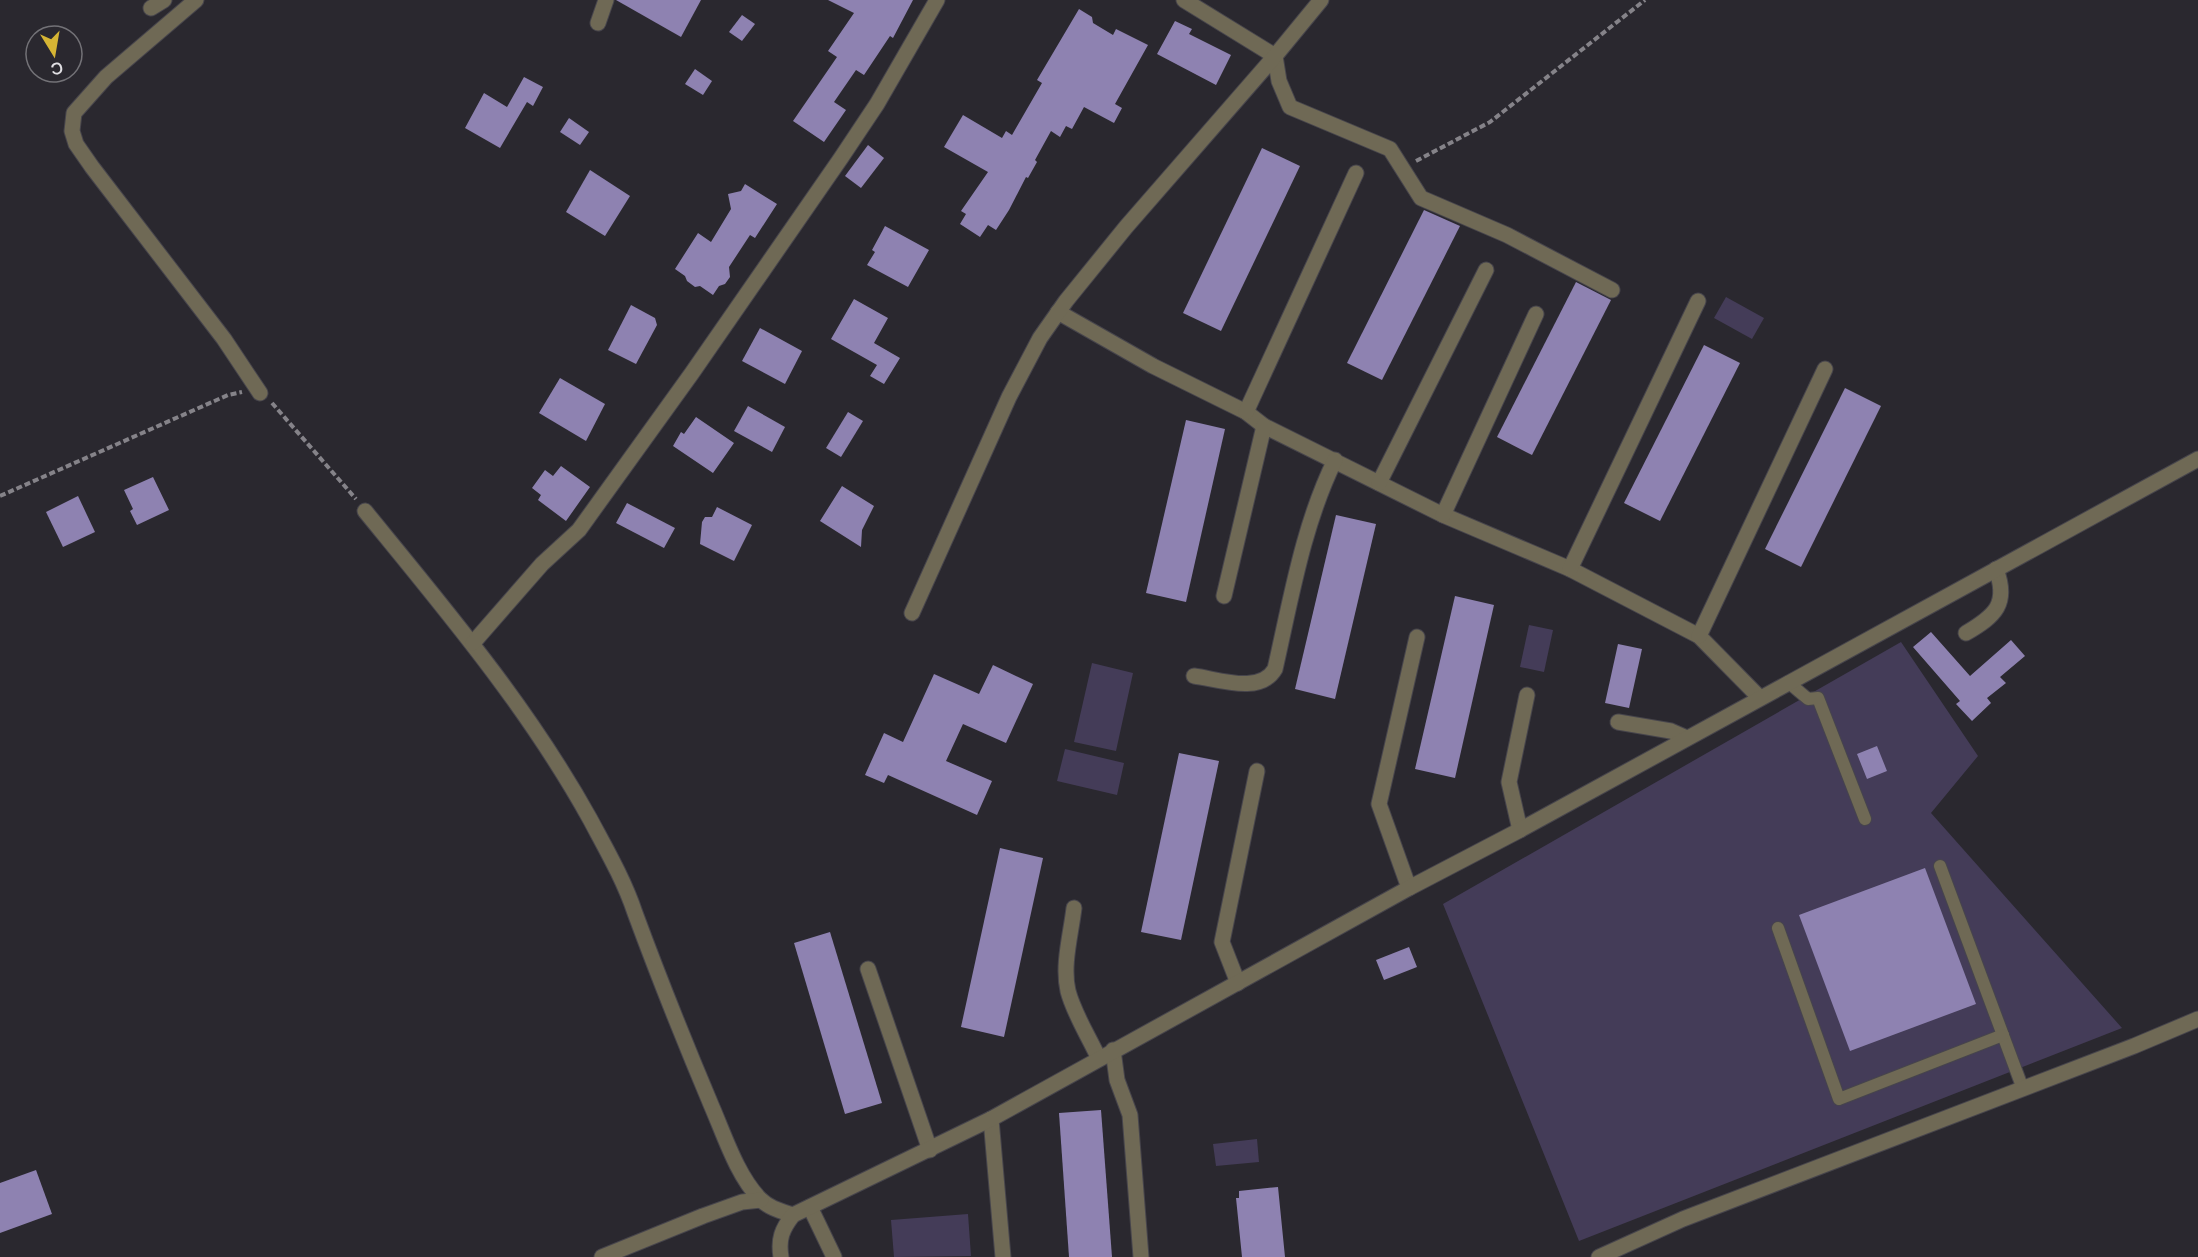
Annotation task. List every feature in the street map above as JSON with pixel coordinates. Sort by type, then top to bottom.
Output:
[{"type":"street","points":[[196,0],[106,78],[74,113],[72,131],[76,144],[92,167],[224,339],[260,393]]},
{"type":"street","points":[[597,23],[606,0]]},
{"type":"street","points":[[473,643],[542,564],[579,530],[692,373],[853,140],[937,0]]},
{"type":"street","points":[[1184,0],[1275,56],[1279,81],[1290,107],[1390,149],[1421,198],[1507,235],[1612,290]]},
{"type":"street","points":[[912,613],[1009,397],[1040,338],[1058,312],[1147,202],[1321,0]]},
{"type":"street","points":[[1246,412],[1356,173]]},
{"type":"street","points":[[1379,483],[1486,270]]},
{"type":"street","points":[[1570,569],[1698,301]]},
{"type":"street","points":[[1058,312],[1153,366],[1246,412],[1264,426],[1443,515],[1570,569],[1699,636],[1760,698]]},
{"type":"street","points":[[1443,515],[1536,314]]},
{"type":"street","points":[[1699,636],[1825,369]]},
{"type":"street","points":[[1224,596],[1264,426]]},
{"type":"street","points":[[781,1257],[779,1243],[782,1229],[793,1215],[991,1119],[1409,888],[1520,830],[2198,459]]},
{"type":"street","points":[[1194,676],[1253,685],[1272,675],[1319,491],[1335,460]]},
{"type":"street","points":[[365,511],[473,643],[534,728],[575,791],[634,909],[669,1004],[726,1141],[745,1178],[761,1200],[774,1209],[793,1215]]},
{"type":"street","points":[[1966,633],[1986,621],[1999,607],[2001,584],[1996,569]]},
{"type":"street","points":[[1409,888],[1379,804],[1417,637]]},
{"type":"street","points":[[1520,830],[1509,782],[1527,695]]},
{"type":"street","points":[[1618,722],[1671,731],[1687,738]]},
{"type":"street","points":[[1238,983],[1222,942],[1257,771]]},
{"type":"street","points":[[1074,908],[1066,969],[1068,989],[1099,1059]]},
{"type":"street","points":[[868,969],[930,1150]]},
{"type":"street","points":[[1599,1257],[1683,1219],[2134,1046],[2198,1019]]},
{"type":"street","points":[[1113,1050],[1117,1080],[1130,1115],[1141,1257]]},
{"type":"street","points":[[991,1119],[1003,1257]]},
{"type":"street","points":[[602,1257],[742,1202],[761,1200]]},
{"type":"street","points":[[810,1207],[834,1257]]},
{"type":"lane","points":[[1788,682],[1808,699],[1818,698],[1865,819]]},
{"type":"lane","points":[[1940,866],[2023,1089]]},
{"type":"lane","points":[[1778,928],[1839,1099],[2003,1035]]},
{"type":"path","points":[[1402,169],[1490,122],[1644,0]]},
{"type":"path","points":[[0,496],[228,395],[245,392],[260,393],[270,400],[365,511]]},
{"type":"shaded area","points":[[1726,297],[1764,318],[1752,339],[1714,318]]},
{"type":"shaded area","points":[[1529,625],[1553,630],[1544,672],[1520,667]]},
{"type":"shaded area","points":[[1901,642],[1978,756],[1931,813],[2122,1028],[1579,1241],[1443,904]]},
{"type":"shaded area","points":[[1092,663],[1133,673],[1116,751],[1074,742]]},
{"type":"shaded area","points":[[1065,749],[1124,763],[1117,795],[1057,781]]},
{"type":"shaded area","points":[[1257,1139],[1259,1162],[1216,1166],[1213,1144]]},
{"type":"shaded area","points":[[968,1214],[971,1256],[894,1257],[891,1220]]},
{"type":"building","points":[[616,0],[701,0],[681,37]]},
{"type":"building","points":[[828,0],[913,0],[893,38],[890,36],[864,75],[856,70],[834,102],[846,110],[824,142],[793,121],[837,57],[828,51],[854,13]]},
{"type":"building","points":[[1079,9],[1092,17],[1093,23],[1113,35],[1116,29],[1148,45],[1115,104],[1122,108],[1114,123],[1084,107],[1072,129],[1066,126],[1060,137],[1051,131],[1035,160],[1037,162],[996,230],[988,225],[980,237],[960,224],[966,214],[961,211],[988,172],[944,147],[963,115],[1002,138],[1006,131],[1012,135],[1042,83],[1037,80]]},
{"type":"building","points":[[742,15],[755,24],[742,41],[729,32]]},
{"type":"building","points":[[1175,21],[1192,29],[1189,34],[1231,55],[1216,85],[1157,54]]},
{"type":"building","points":[[695,69],[712,81],[703,95],[685,84]]},
{"type":"building","points":[[524,77],[543,87],[533,106],[527,102],[500,148],[465,128],[484,93],[507,107]]},
{"type":"building","points":[[569,118],[589,132],[580,145],[560,132]]},
{"type":"building","points":[[868,145],[884,158],[861,188],[845,176]]},
{"type":"building","points":[[1262,148],[1300,166],[1221,331],[1183,313]]},
{"type":"building","points":[[590,170],[630,196],[605,236],[566,212]]},
{"type":"building","points":[[745,184],[777,204],[755,238],[750,235],[729,267],[730,277],[725,284],[719,286],[713,295],[700,286],[695,287],[675,269],[698,233],[711,242],[731,209],[728,194],[741,191]]},
{"type":"building","points":[[1424,210],[1460,226],[1382,380],[1347,363]]},
{"type":"building","points":[[885,226],[929,250],[908,287],[867,265],[875,252],[872,250]]},
{"type":"building","points":[[1576,282],[1611,300],[1532,455],[1497,437]]},
{"type":"building","points":[[854,299],[888,318],[874,343],[900,358],[884,384],[870,376],[877,365],[831,339]]},
{"type":"building","points":[[631,305],[655,318],[657,325],[636,364],[608,350]]},
{"type":"building","points":[[760,328],[802,351],[785,384],[742,361]]},
{"type":"building","points":[[1704,345],[1740,363],[1660,521],[1624,503]]},
{"type":"building","points":[[560,378],[605,404],[586,441],[539,413]]},
{"type":"building","points":[[1845,388],[1881,406],[1801,567],[1765,549]]},
{"type":"building","points":[[748,406],[785,427],[772,452],[734,431]]},
{"type":"building","points":[[848,412],[863,421],[841,457],[826,448]]},
{"type":"building","points":[[696,417],[734,443],[713,473],[673,446],[681,432],[684,434]]},
{"type":"building","points":[[1186,420],[1225,429],[1186,602],[1146,593]]},
{"type":"building","points":[[561,466],[590,487],[566,521],[538,500],[541,495],[532,488],[545,470],[553,476]]},
{"type":"building","points":[[153,477],[169,510],[137,525],[130,511],[133,509],[124,490]]},
{"type":"building","points":[[842,486],[874,506],[862,530],[861,547],[820,521]]},
{"type":"building","points":[[78,496],[95,532],[63,547],[46,512]]},
{"type":"building","points":[[627,503],[675,528],[664,548],[616,523]]},
{"type":"building","points":[[717,507],[752,525],[734,561],[700,544],[702,522],[705,517],[712,517]]},
{"type":"building","points":[[1336,515],[1376,524],[1335,699],[1295,689]]},
{"type":"building","points":[[1455,596],[1494,605],[1455,778],[1415,769]]},
{"type":"building","points":[[1931,632],[1970,676],[2011,640],[2025,656],[2000,677],[2006,683],[1987,698],[1991,703],[1972,721],[1956,704],[1960,701],[1913,647]]},
{"type":"building","points":[[1618,644],[1642,649],[1629,708],[1605,703]]},
{"type":"building","points":[[993,665],[1033,684],[1006,743],[963,724],[946,761],[992,781],[977,815],[888,775],[884,783],[865,775],[884,733],[903,742],[934,674],[979,694]]},
{"type":"building","points":[[1877,746],[1887,771],[1867,779],[1857,754]]},
{"type":"building","points":[[1179,753],[1219,761],[1181,940],[1141,932]]},
{"type":"building","points":[[1000,848],[1043,858],[1004,1037],[961,1027]]},
{"type":"building","points":[[1925,868],[1976,1004],[1850,1051],[1799,915]]},
{"type":"building","points":[[830,932],[882,1103],[845,1114],[794,943]]},
{"type":"building","points":[[1409,947],[1417,967],[1384,980],[1376,960]]},
{"type":"building","points":[[1101,1110],[1112,1257],[1069,1257],[1059,1113]]},
{"type":"building","points":[[36,1170],[52,1214],[0,1233],[0,1183]]},
{"type":"building","points":[[1278,1187],[1285,1257],[1242,1257],[1236,1198],[1239,1198],[1239,1191]]}]
